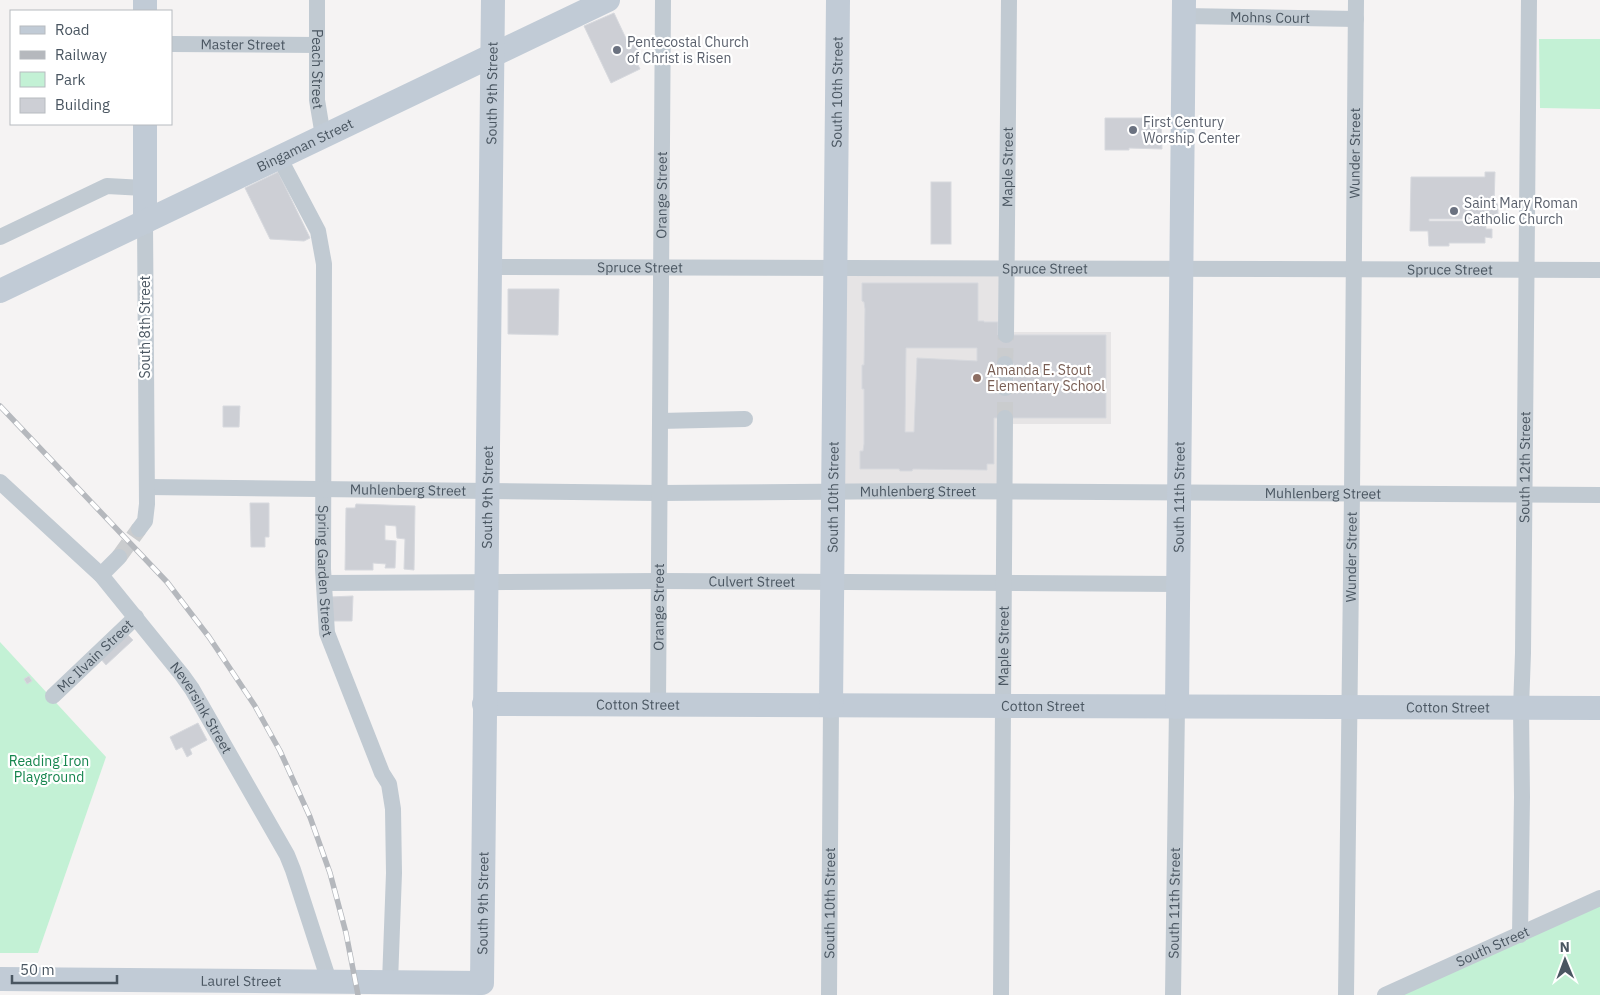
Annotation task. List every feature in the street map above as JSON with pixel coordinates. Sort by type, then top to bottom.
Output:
[{"type":"street","name":"Peach Street","points":[[317,0],[317,100],[323,136]]},
{"type":"street","name":"South 9th Street","points":[[482,989],[493,0]]},
{"type":"street","name":"Bingaman Street","points":[[0,291],[608,0]]},
{"type":"street","name":"Orange Street","points":[[658,705],[663,0]]},
{"type":"street","name":"South 10th Street","points":[[829,995],[838,0]]},
{"type":"street","name":"Maple Street","points":[[1006,335],[1009,0]]},
{"type":"street","name":"Wunder Street","points":[[1346,995],[1356,0]]},
{"type":"street","name":"South 12th Street","points":[[1520,935],[1528,0]]},
{"type":"street","name":"Mohns Court","points":[[1184,8],[1356,19]]},
{"type":"street","name":"South 11th Street","points":[[1173,995],[1184,8]]},
{"type":"street","name":"Master Street","points":[[172,44],[317,45]]},
{"type":"street","name":"South 8th Street","points":[[139,529],[145,521],[146,487],[145,125]]},
{"type":"street","name":"Spring Garden Street","points":[[280,157],[318,231],[324,264],[323,490],[324,583],[327,633],[382,774],[389,784],[392,802],[394,873],[390,982]]},
{"type":"street","points":[[0,237],[106,186],[144,188]]},
{"type":"street","name":"Spruce Street","points":[[490,267],[1600,270]]},
{"type":"street","points":[[1005,364],[1005,388]]},
{"type":"street","name":"Maple Street","points":[[1001,995],[1005,418]]},
{"type":"street","points":[[660,420],[745,419]]},
{"type":"street","name":"Neversink Street","points":[[0,482],[101,576],[136,617],[192,689],[287,855],[329,981]]},
{"type":"street","name":"Muhlenberg Street","points":[[146,487],[659,493],[1004,492],[1600,495]]},
{"type":"street","points":[[101,576],[118,556]]},
{"type":"street","name":"Culvert Street","points":[[324,583],[659,581],[1178,584]]},
{"type":"street","name":"Mc Ilvain Street","points":[[53,696],[136,617]]},
{"type":"street","name":"Cotton Street","points":[[484,704],[1600,708]]},
{"type":"street","name":"South Street","points":[[1386,995],[1600,898]]},
{"type":"street","name":"Laurel Street","points":[[0,979],[390,982],[482,989]]},
{"type":"shaded area","name":"Amanda E. Stout Elementary School","points":[[843,269],[1002,269],[1002,332],[1111,332],[1111,424],[999,424],[999,484],[843,484]]},
{"type":"green space","points":[[1539,39],[1600,39],[1600,109],[1540,108]]},
{"type":"green space","name":"Reading Iron Playground","points":[[0,642],[106,757],[38,953],[0,953]]},
{"type":"green space","points":[[1600,898],[1600,995],[1386,995]]},
{"type":"building","name":"Pentecostal Church of Christ is Risen","points":[[614,13],[630,47],[635,44],[640,54],[634,57],[640,69],[611,83],[584,26]]},
{"type":"building","name":"First Century Worship Center","points":[[1105,118],[1161,118],[1162,149],[1129,148],[1129,150],[1105,150]]},
{"type":"building","points":[[278,172],[310,238],[304,241],[270,239],[245,188]]},
{"type":"building","name":"Saint Mary Roman Catholic Church","points":[[1485,172],[1495,172],[1494,204],[1498,204],[1498,219],[1429,219],[1429,221],[1486,221],[1486,229],[1492,229],[1492,238],[1485,237],[1485,243],[1449,243],[1449,246],[1429,246],[1428,231],[1410,231],[1411,177],[1485,177]]},
{"type":"building","points":[[931,182],[951,182],[951,244],[931,244]]},
{"type":"building","name":"Amanda E. Stout Elementary School","points":[[862,283],[978,283],[978,321],[998,322],[998,335],[1106,335],[1106,418],[994,418],[994,464],[987,464],[987,470],[913,469],[912,471],[900,471],[899,469],[860,469],[860,451],[863,451],[864,444],[862,365],[864,365],[865,309],[864,302],[862,301]],"holes":[[[906,348],[977,348],[977,361],[917,358],[914,432],[905,432]],[[998,364],[1014,364],[1013,387]]]},
{"type":"building","points":[[508,289],[559,289],[558,335],[508,334]]},
{"type":"building","points":[[223,406],[240,406],[239,427],[223,427]]},
{"type":"building","points":[[250,503],[269,503],[269,537],[265,537],[265,547],[251,547]]},
{"type":"building","points":[[356,504],[415,506],[414,570],[404,569],[405,539],[397,538],[396,526],[385,525],[385,540],[396,541],[395,568],[385,568],[386,564],[373,563],[373,570],[345,570],[346,508],[355,508]]},
{"type":"building","points":[[353,596],[352,621],[329,621],[330,597]]},
{"type":"building","points":[[127,634],[133,640],[106,665],[100,658]]},
{"type":"building","points":[[29,676],[32,681],[27,684],[24,679]]},
{"type":"building","points":[[198,723],[207,740],[190,749],[192,754],[187,757],[182,747],[176,750],[170,737]]},
{"type":"tunnel","points":[[1005,364],[1006,335]]},
{"type":"tunnel","points":[[1005,388],[1005,418]]},
{"type":"tunnel","points":[[119,557],[139,529]]},
{"type":"railway","points":[[0,406],[167,582],[209,637],[255,706],[280,751],[310,817],[330,873],[346,933],[358,995]]},
{"type":"place","name":"Pentecostal Church of Christ is Risen","points":[[617,50]]},
{"type":"place","name":"First Century Worship Center","points":[[1133,130]]},
{"type":"place","name":"Saint Mary Roman Catholic Church","points":[[1454,211]]},
{"type":"place","name":"Amanda E. Stout Elementary School","points":[[977,378]]}]
